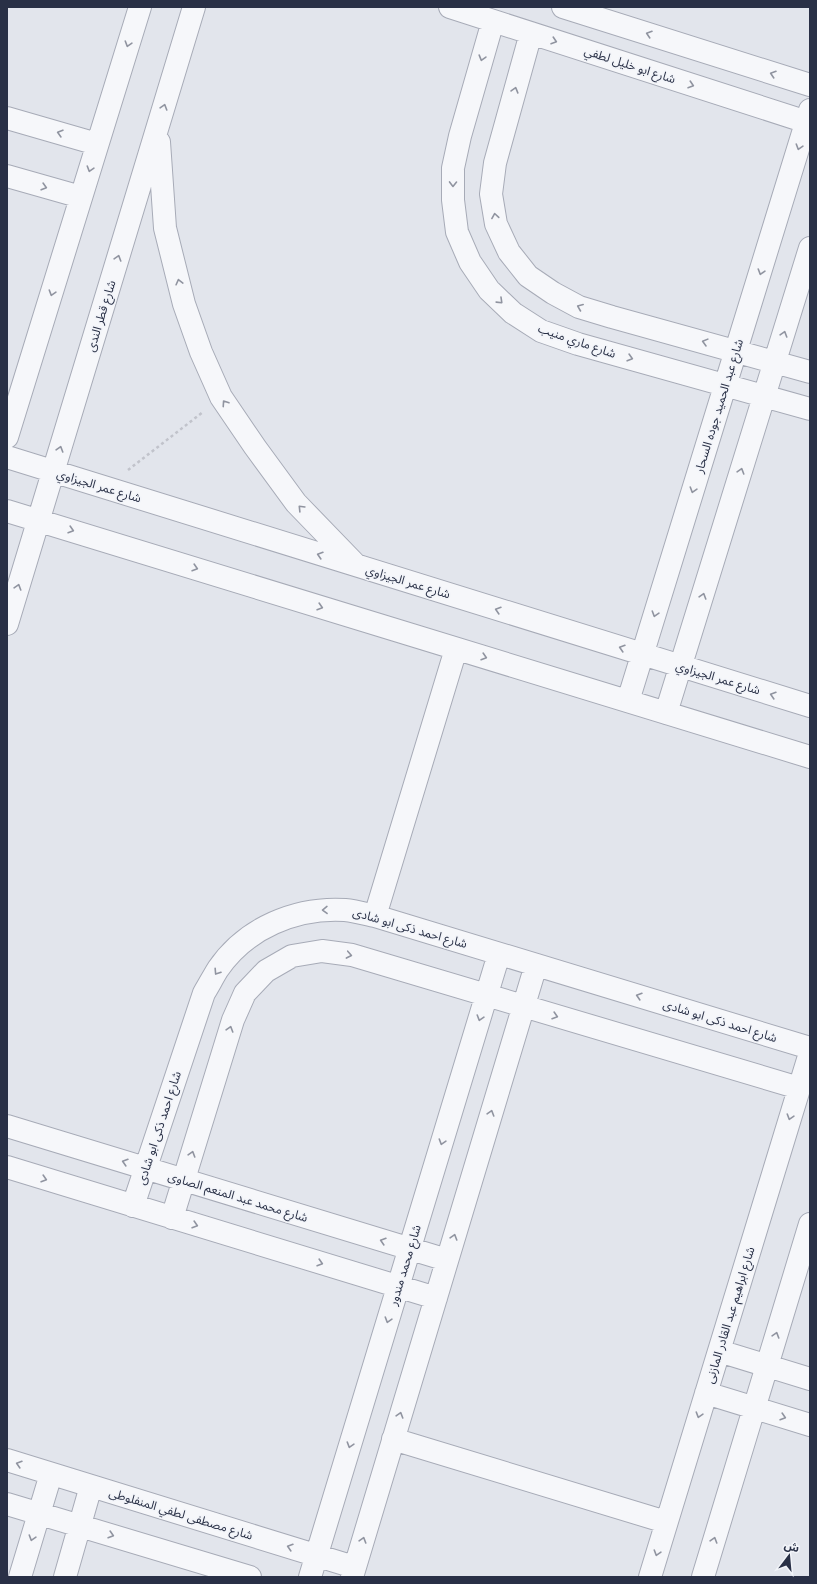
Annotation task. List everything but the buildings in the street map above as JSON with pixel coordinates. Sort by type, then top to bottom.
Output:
[{"type":"street","points":[[7,437],[140,7]]},
{"type":"street","name":"شارع قطر الندى","points":[[7,624],[194,7]]},
{"type":"street","name":"شارع ابو خليل لطفي","points":[[450,7],[809,118]]},
{"type":"street","points":[[563,7],[810,85]]},
{"type":"street","name":"شارع ماري منيب","points":[[493,21],[460,136],[453,168],[453,200],[458,232],[470,262],[489,290],[513,313],[541,331],[578,344],[810,409]]},
{"type":"street","points":[[531,33],[495,163],[492,194],[496,224],[508,252],[528,276],[553,293],[579,307],[810,372]]},
{"type":"street","points":[[7,118],[97,144]]},
{"type":"street","name":"شارع عبد الحميد جوده السحار","points":[[628,701],[809,118]]},
{"type":"street","points":[[158,128],[165,228],[184,304],[201,352],[221,397],[254,447],[296,503],[357,566]]},
{"type":"street","points":[[7,176],[81,197]]},
{"type":"street","points":[[666,713],[810,248]]},
{"type":"street","name":"شارع عمر الجيزاوي","points":[[7,458],[810,706]]},
{"type":"street","points":[[7,510],[810,757]]},
{"type":"street","points":[[375,916],[456,649]]},
{"type":"street","name":"شارع احمد ذكى ابو شادى","points":[[133,1206],[204,993],[219,968],[238,946],[261,929],[288,916],[317,910],[346,910],[375,916],[810,1048]]},
{"type":"street","points":[[172,1218],[233,1020],[245,993],[266,971],[292,956],[322,951],[352,955],[799,1088]]},
{"type":"street","name":"شارع محمد مندور","points":[[310,1577],[499,954]]},
{"type":"street","points":[[353,1572],[536,966]]},
{"type":"street","name":"شارع ابراهيم عبد القادر المازنى","points":[[650,1577],[810,1053]]},
{"type":"street","name":"شارع محمد عبد المنعم الصاوى","points":[[7,1126],[447,1260]]},
{"type":"street","points":[[7,1168],[436,1298]]},
{"type":"street","points":[[703,1577],[810,1224]]},
{"type":"street","points":[[719,1351],[810,1379]]},
{"type":"street","points":[[706,1393],[810,1425]]},
{"type":"street","points":[[393,1439],[666,1522]]},
{"type":"street","name":"شارع مصطفى لطفي المنفلوطى","points":[[7,1460],[316,1555],[353,1572]]},
{"type":"street","points":[[20,1577],[51,1474]]},
{"type":"street","points":[[65,1577],[91,1486]]},
{"type":"street","points":[[7,1504],[250,1577]]},
{"type":"path","points":[[106,488],[221,397]]}]
